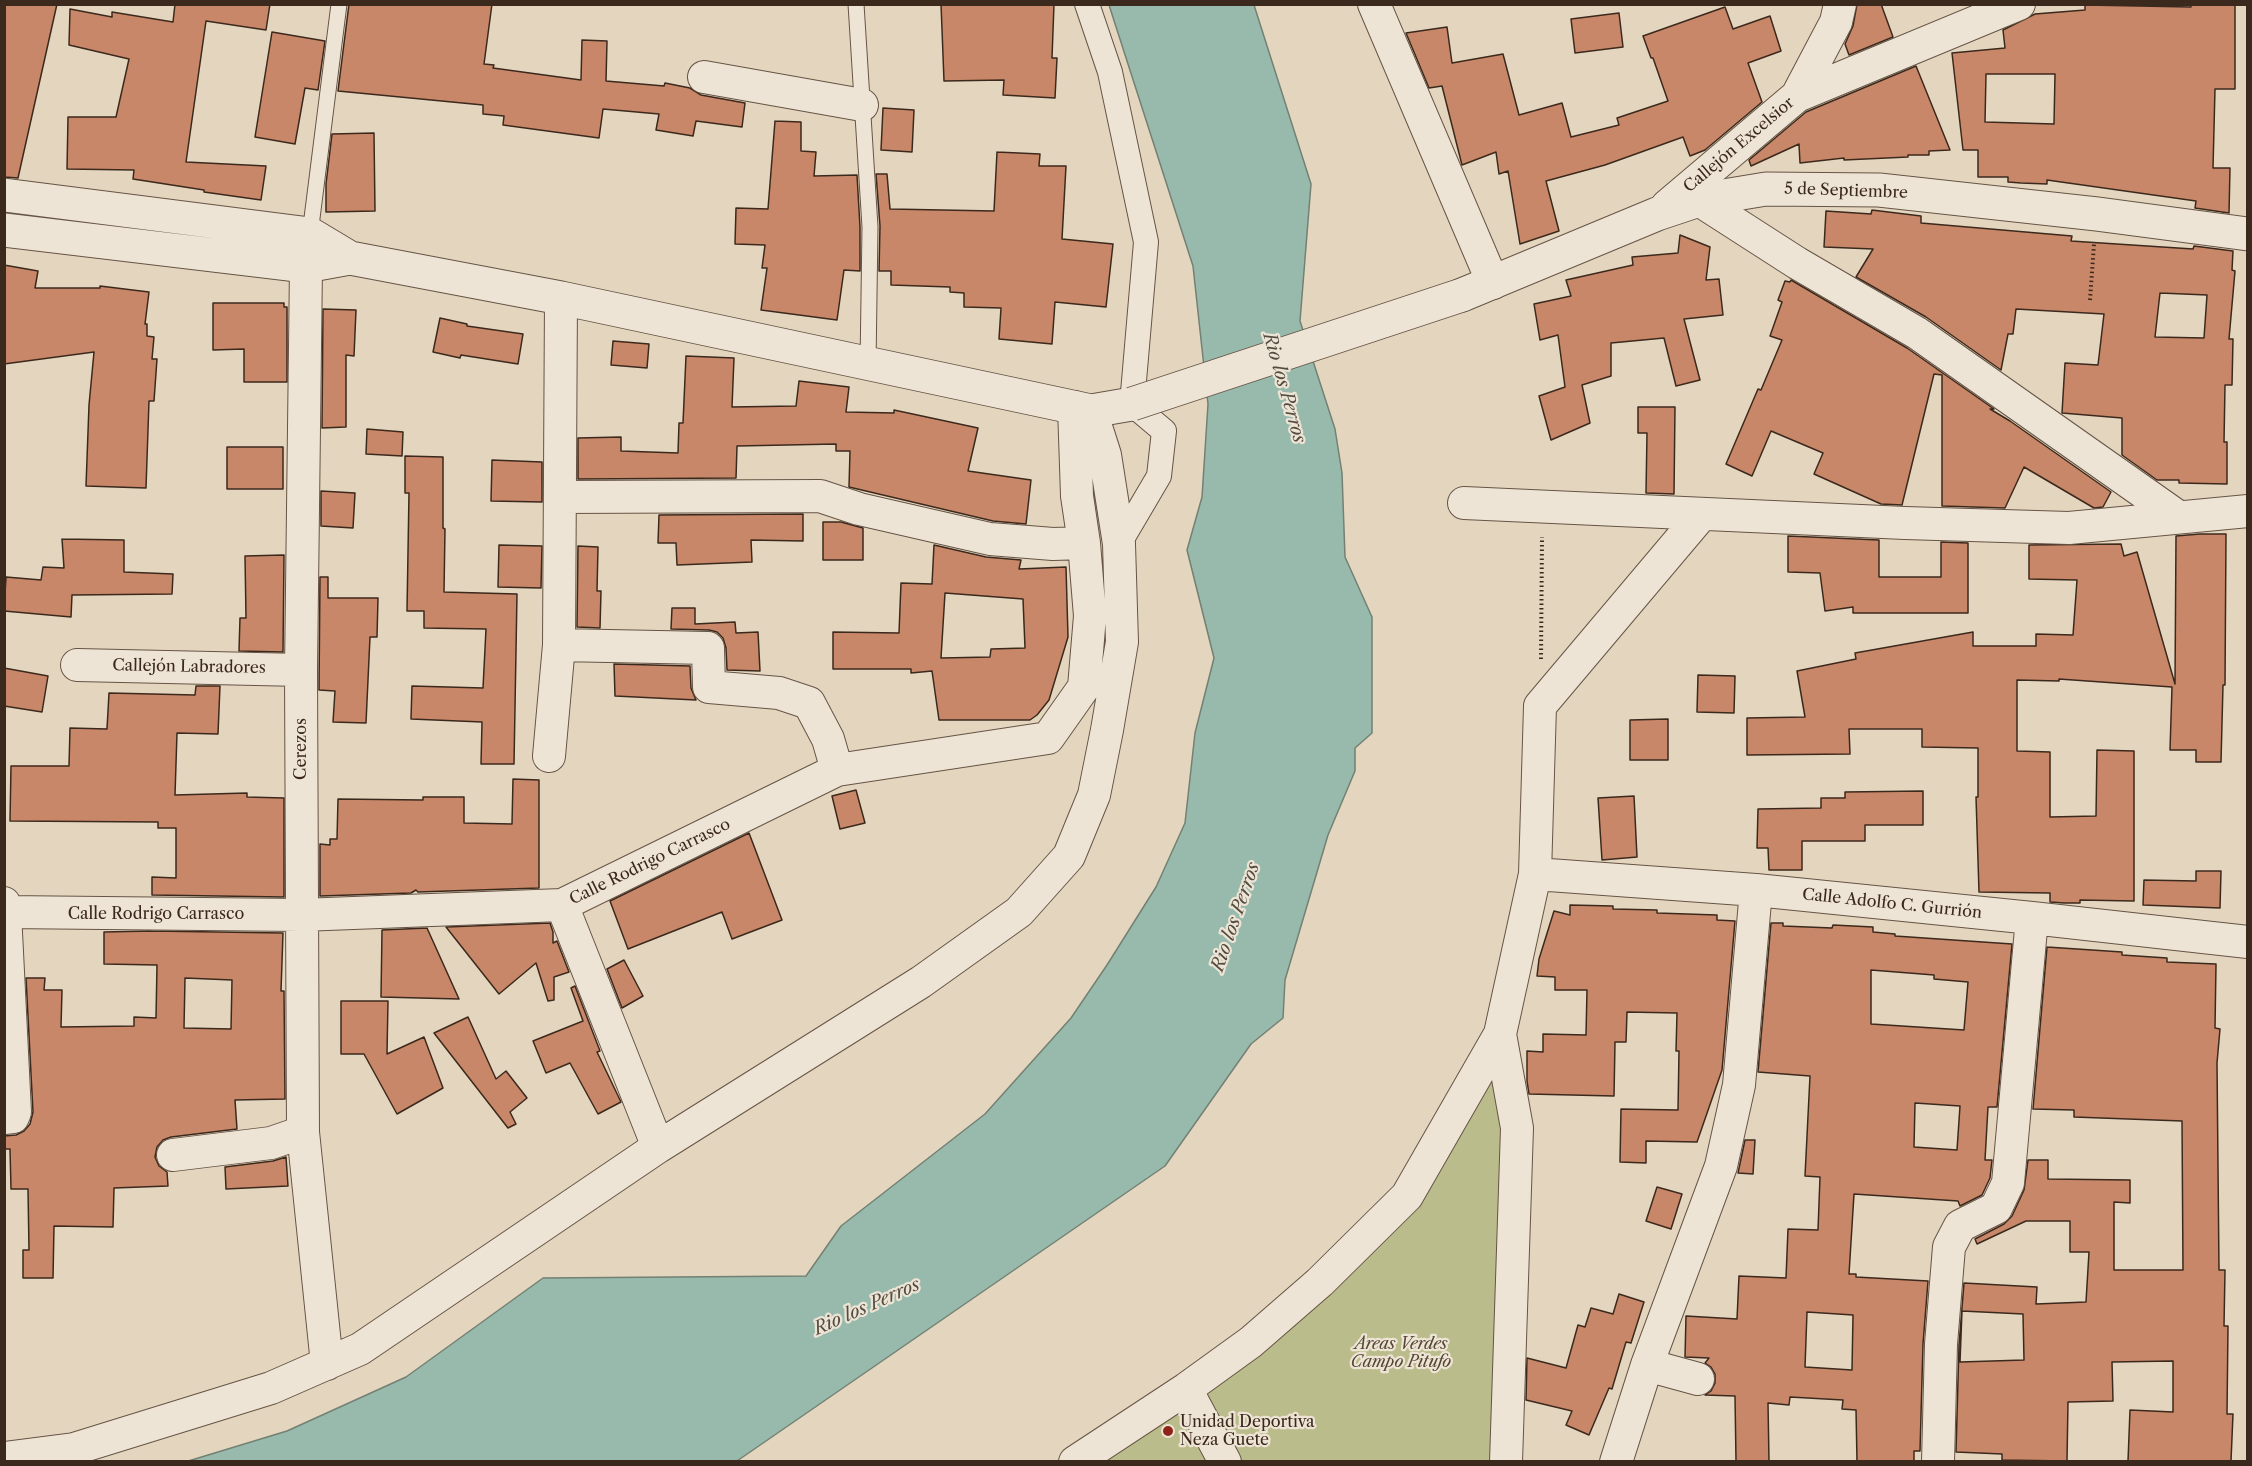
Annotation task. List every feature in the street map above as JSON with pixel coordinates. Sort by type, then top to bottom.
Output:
[{"type":"street","points":[[1087,4],[1110,72],[1146,242],[1132,404],[1164,431],[1159,476],[1119,544]]},
{"type":"street","points":[[1374,4],[1492,283]]},
{"type":"street","name":"Callejón Excelsior","points":[[1657,214],[1797,96],[1836,22],[1840,4]]},
{"type":"street","points":[[1797,96],[2019,4]]},
{"type":"street","points":[[704,76],[862,105]]},
{"type":"street","name":"5 de Septiembre","points":[[1083,409],[1132,404],[1462,295],[1657,214],[1699,200],[1767,189],[1879,190],[2097,214],[2247,234]]},
{"type":"street","points":[[4,195],[310,234],[350,258],[561,298],[1083,409],[1105,455],[1119,544],[1122,642],[1094,795],[1069,856],[1019,912],[970,949],[658,1147],[360,1349],[271,1388],[74,1449],[4,1458]]},
{"type":"street","points":[[1699,200],[1797,263],[1917,333],[2177,516]]},
{"type":"street","points":[[4,230],[306,266],[350,258]]},
{"type":"street","name":"Cerezos","points":[[310,234],[306,266],[301,670],[303,1132],[327,1364]]},
{"type":"street","points":[[549,756],[560,645],[561,298]]},
{"type":"street","name":"Calle Rodrigo Carrasco","points":[[5,912],[301,915],[562,905],[837,770],[1048,738],[1084,687],[1090,616],[1084,543],[1077,496],[1083,409]]},
{"type":"street","points":[[560,497],[753,494],[820,496],[859,509],[990,539],[1053,544],[1084,543]]},
{"type":"street","points":[[1464,503],[2070,528],[2247,511]]},
{"type":"street","points":[[1074,1461],[1186,1389],[1251,1342],[1312,1289],[1407,1196],[1500,1034],[1535,874],[1540,706],[1702,514]]},
{"type":"street","points":[[560,645],[708,648],[709,687],[779,693],[809,704],[828,739],[837,770]]},
{"type":"street","name":"Callejón Labradores","points":[[77,665],[301,670]]},
{"type":"street","name":"Calle Adolfo C. Gurrión","points":[[1535,874],[1756,890],[2247,942]]},
{"type":"street","points":[[1616,1461],[1647,1365],[1720,1166],[1737,1096],[1756,890]]},
{"type":"street","points":[[4,903],[15,1112],[13,1117],[4,1118]]},
{"type":"street","points":[[562,905],[658,1147]]},
{"type":"street","points":[[1938,1461],[1941,1344],[1949,1247],[1960,1226],[1996,1208],[2008,1183],[2032,918]]},
{"type":"street","points":[[1500,1034],[1517,1128],[1506,1461]]},
{"type":"street","points":[[173,1155],[271,1143],[303,1132]]},
{"type":"street","points":[[1647,1365],[1698,1379]]},
{"type":"street","points":[[1186,1389],[1225,1461]]},
{"type":"lane","points":[[310,234],[339,4]]},
{"type":"lane","points":[[856,4],[870,227],[868,364]]},
{"type":"path","points":[[2090,300],[2097,214]]},
{"type":"path","points":[[1540,706],[1542,506]]},
{"type":"green space","name":"Areas Verdes Campo Pitufo","points":[[1500,1034],[1517,1128],[1506,1461],[1075,1462],[1186,1389],[1407,1196]]},
{"type":"water","name":"Rio los Perros","points":[[1109,5],[1254,5],[1311,184],[1300,321],[1335,429],[1342,473],[1345,557],[1372,617],[1372,733],[1355,748],[1355,771],[1328,835],[1285,980],[1283,1018],[1251,1044],[1165,1166],[737,1461],[185,1462],[287,1431],[406,1377],[543,1278],[806,1276],[841,1226],[985,1114],[1071,1018],[1107,965],[1156,887],[1185,823],[1195,733],[1214,658],[1187,550],[1202,497],[1208,404],[1193,266]]},
{"type":"building","points":[[4,4],[57,4],[18,178],[4,177]]},
{"type":"building","points":[[175,4],[270,4],[266,30],[206,21],[186,162],[266,166],[261,200],[133,179],[134,170],[67,169],[68,117],[116,117],[129,59],[69,45],[70,9],[112,17],[112,12],[173,22]]},
{"type":"building","points":[[349,4],[492,4],[484,64],[494,65],[493,68],[581,80],[582,40],[607,41],[606,81],[664,86],[665,83],[690,88],[701,95],[745,103],[742,127],[696,121],[693,136],[656,130],[659,114],[603,109],[599,138],[503,125],[504,116],[483,114],[483,105],[338,91]]},
{"type":"building","points":[[941,4],[1054,4],[1052,58],[1057,58],[1055,98],[1003,95],[1004,80],[944,81]]},
{"type":"building","points":[[1857,4],[1881,4],[1893,37],[1849,55],[1845,44],[1853,26]]},
{"type":"building","points":[[2191,4],[2235,4],[2235,89],[2215,89],[2213,168],[2230,168],[2229,213],[2195,208],[2196,201],[2047,180],[2047,184],[2021,183],[2008,182],[2008,177],[1978,177],[1978,150],[1963,150],[1952,53],[2005,48],[2003,30],[2035,14],[2085,10],[2085,5],[2191,7]],"holes":[[[1986,74],[2055,74],[2054,124],[1985,122]]]},
{"type":"building","points":[[1725,7],[1733,29],[1770,16],[1781,51],[1748,63],[1762,102],[1705,150],[1690,156],[1683,137],[1605,165],[1546,181],[1559,231],[1520,244],[1508,171],[1499,174],[1496,152],[1462,165],[1442,86],[1429,88],[1406,33],[1447,27],[1452,63],[1503,54],[1519,115],[1562,103],[1571,137],[1619,125],[1617,118],[1668,101],[1643,36]]},
{"type":"building","points":[[1619,13],[1623,47],[1575,53],[1571,19]]},
{"type":"building","points":[[272,32],[325,41],[318,90],[305,88],[295,144],[255,137]]},
{"type":"building","points":[[1916,66],[1950,150],[1929,151],[1929,155],[1908,155],[1908,157],[1844,160],[1844,158],[1800,163],[1799,144],[1751,166],[1749,160],[1806,112]]},
{"type":"building","points":[[883,108],[914,110],[912,152],[881,150]]},
{"type":"building","points":[[775,121],[801,122],[801,151],[816,152],[814,176],[857,175],[860,271],[844,270],[837,320],[761,310],[767,268],[762,268],[765,245],[735,244],[736,208],[768,209]]},
{"type":"building","points":[[374,133],[375,211],[326,212],[326,184],[332,134]]},
{"type":"building","points":[[997,152],[1040,154],[1039,166],[1066,166],[1062,239],[1113,244],[1106,307],[1055,302],[1052,344],[999,339],[1001,308],[964,307],[964,293],[950,292],[950,287],[891,285],[891,271],[879,271],[880,226],[876,174],[887,174],[890,209],[994,211]]},
{"type":"building","points":[[1872,210],[1921,216],[1921,223],[2072,236],[2071,241],[2193,249],[2194,246],[2233,251],[2232,270],[2235,271],[2229,339],[2233,339],[2232,385],[2225,385],[2224,442],[2227,442],[2227,484],[2157,480],[2122,455],[2122,418],[2062,413],[2065,363],[2098,365],[2104,314],[2016,309],[2013,334],[2008,334],[2001,370],[1926,317],[1856,277],[1873,249],[1824,247],[1826,211],[1871,214]],"holes":[[[2160,293],[2207,295],[2204,338],[2155,337]]]},
{"type":"building","points":[[1680,235],[1710,247],[1706,280],[1719,279],[1723,315],[1684,319],[1700,380],[1676,386],[1664,338],[1611,343],[1611,376],[1582,385],[1590,423],[1551,440],[1539,396],[1565,387],[1558,335],[1540,340],[1534,304],[1571,296],[1566,280],[1633,265],[1632,257],[1678,253]]},
{"type":"building","points":[[4,265],[38,271],[35,288],[100,288],[100,286],[149,292],[145,324],[147,324],[147,336],[154,337],[152,359],[157,359],[154,401],[149,401],[146,488],[86,486],[89,405],[94,352],[4,364]]},
{"type":"building","points":[[1791,280],[1907,348],[1994,409],[1990,409],[2111,492],[2103,507],[2094,508],[2024,467],[2005,508],[1942,506],[1942,375],[1934,374],[1902,505],[1881,504],[1814,474],[1823,453],[1771,431],[1752,476],[1726,464],[1782,340],[1770,336],[1782,302],[1778,300],[1785,281],[1790,282]]},
{"type":"building","points":[[213,303],[284,303],[284,307],[287,307],[287,382],[244,382],[244,349],[213,350]]},
{"type":"building","points":[[323,309],[356,310],[354,356],[346,355],[346,427],[322,428]]},
{"type":"building","points":[[440,318],[467,324],[467,326],[523,334],[518,364],[461,355],[460,358],[433,352]]},
{"type":"building","points":[[613,341],[649,344],[647,368],[611,365]]},
{"type":"building","points":[[686,356],[734,358],[732,407],[796,406],[799,381],[849,387],[846,412],[894,413],[894,410],[978,428],[968,471],[1031,480],[1026,524],[993,521],[849,487],[850,451],[836,451],[836,444],[737,446],[736,478],[578,479],[578,438],[621,437],[621,451],[678,453],[679,423],[683,423]]},
{"type":"building","points":[[1638,407],[1675,407],[1674,494],[1646,493],[1647,433],[1638,433]]},
{"type":"building","points":[[367,429],[403,432],[402,456],[366,454]]},
{"type":"building","points":[[227,447],[283,447],[283,489],[227,489]]},
{"type":"building","points":[[405,456],[443,457],[444,592],[517,594],[514,764],[481,764],[482,722],[411,719],[412,686],[483,688],[486,629],[424,628],[424,611],[407,611],[409,493],[405,493]]},
{"type":"building","points":[[492,460],[542,462],[542,502],[491,501]]},
{"type":"building","points":[[321,491],[355,493],[353,528],[321,526]]},
{"type":"building","points":[[803,514],[803,541],[751,540],[752,562],[677,565],[676,543],[658,543],[659,515]]},
{"type":"building","points":[[823,522],[841,522],[863,528],[863,560],[823,560]]},
{"type":"building","points":[[2226,534],[2225,685],[2223,685],[2221,762],[2196,762],[2196,750],[2170,750],[2172,687],[2059,679],[2059,681],[2017,680],[2017,751],[2050,752],[2050,817],[2096,816],[2097,750],[2134,751],[2134,901],[2080,900],[2080,903],[2064,903],[2050,902],[2050,893],[1979,892],[1976,797],[1978,797],[1978,748],[1922,747],[1922,729],[1849,729],[1850,754],[1747,755],[1747,718],[1805,717],[1797,671],[1856,659],[1855,653],[1973,632],[1973,646],[2036,646],[2036,634],[2073,635],[2077,580],[2029,579],[2029,545],[2121,544],[2124,556],[2137,552],[2175,684],[2176,536]]},
{"type":"building","points":[[1788,536],[1879,540],[1879,577],[1941,577],[1941,542],[1968,543],[1968,613],[1853,613],[1853,607],[1825,611],[1820,573],[1788,572]]},
{"type":"building","points":[[62,539],[124,540],[124,572],[173,574],[172,594],[72,595],[71,617],[4,611],[6,577],[41,580],[43,567],[64,568]]},
{"type":"building","points":[[499,545],[542,546],[541,588],[498,587]]},
{"type":"building","points":[[934,545],[986,557],[1021,560],[1019,569],[1066,567],[1068,637],[1049,700],[1037,715],[1030,720],[939,720],[932,671],[911,673],[911,669],[833,669],[833,632],[899,633],[901,583],[932,584]],"holes":[[[945,593],[1023,599],[1025,648],[991,649],[990,657],[941,658]]]},
{"type":"building","points":[[578,546],[598,547],[597,591],[601,591],[600,628],[577,627]]},
{"type":"building","points":[[284,555],[283,652],[239,651],[240,618],[246,618],[245,556]]},
{"type":"building","points":[[320,577],[328,577],[328,598],[378,598],[377,637],[370,637],[366,723],[333,722],[335,691],[319,690]]},
{"type":"building","points":[[672,608],[695,608],[695,624],[735,622],[736,633],[758,632],[760,671],[727,670],[723,638],[717,632],[709,630],[671,629]]},
{"type":"building","points":[[614,664],[690,666],[691,688],[696,700],[615,696]]},
{"type":"building","points":[[4,668],[48,676],[42,712],[4,706]]},
{"type":"building","points":[[1698,675],[1735,676],[1734,713],[1697,712]]},
{"type":"building","points":[[196,686],[220,686],[218,734],[177,733],[175,795],[247,793],[247,797],[284,798],[284,897],[152,895],[152,877],[176,878],[176,828],[158,828],[158,822],[10,821],[11,766],[69,766],[70,728],[107,729],[109,693],[195,695]]},
{"type":"building","points":[[1668,719],[1668,760],[1630,760],[1630,720]]},
{"type":"building","points":[[513,779],[539,780],[539,888],[418,892],[416,890],[411,893],[320,896],[320,844],[330,845],[330,839],[337,839],[338,799],[423,800],[423,797],[464,797],[464,823],[512,824]]},
{"type":"building","points":[[856,790],[865,823],[840,829],[832,796]]},
{"type":"building","points":[[1923,791],[1923,825],[1865,825],[1865,841],[1802,841],[1802,870],[1769,870],[1768,848],[1757,848],[1758,809],[1821,808],[1821,798],[1845,798],[1845,792]]},
{"type":"building","points":[[1634,796],[1637,857],[1602,860],[1598,798]]},
{"type":"building","points":[[749,833],[782,920],[732,939],[722,912],[628,949],[610,901]]},
{"type":"building","points":[[2196,871],[2221,871],[2220,908],[2143,905],[2144,880],[2196,881]]},
{"type":"building","points":[[1570,905],[1657,910],[1657,913],[1717,915],[1717,920],[1735,921],[1722,1070],[1697,1142],[1646,1141],[1646,1163],[1620,1162],[1621,1109],[1678,1110],[1677,1013],[1627,1012],[1626,1042],[1615,1042],[1614,1096],[1529,1094],[1527,1051],[1543,1052],[1543,1034],[1586,1035],[1587,990],[1555,990],[1555,977],[1537,976],[1539,959],[1554,911],[1570,915]]},
{"type":"building","points":[[550,923],[553,943],[557,941],[569,972],[554,977],[554,1000],[548,1001],[536,963],[499,994],[446,927]]},
{"type":"building","points":[[1771,923],[1783,923],[1783,926],[1832,928],[1833,925],[1873,927],[1873,932],[1895,934],[1895,936],[2012,944],[1997,1107],[1988,1107],[1985,1160],[1992,1160],[1990,1178],[1982,1195],[1960,1206],[1958,1201],[1854,1194],[1849,1274],[1856,1274],[1856,1277],[1928,1281],[1923,1344],[1920,1451],[1914,1451],[1914,1461],[1857,1461],[1856,1410],[1842,1409],[1843,1400],[1790,1397],[1789,1405],[1768,1403],[1769,1461],[1736,1461],[1735,1396],[1705,1395],[1711,1391],[1715,1383],[1715,1374],[1705,1363],[1709,1358],[1685,1357],[1686,1316],[1737,1319],[1739,1276],[1786,1278],[1788,1229],[1818,1230],[1820,1177],[1805,1176],[1810,1076],[1758,1072]],"holes":[[[1871,970],[1934,975],[1934,979],[1968,982],[1964,1030],[1871,1024]],[[1915,1103],[1960,1106],[1957,1150],[1914,1147]],[[1807,1312],[1853,1315],[1852,1370],[1805,1367]]]},
{"type":"building","points":[[427,928],[459,999],[381,997],[382,930]]},
{"type":"building","points":[[104,932],[283,933],[281,991],[284,991],[285,1099],[235,1100],[237,1129],[163,1140],[157,1147],[155,1157],[159,1166],[167,1172],[168,1186],[114,1188],[113,1227],[54,1226],[53,1278],[23,1278],[23,1250],[29,1250],[28,1189],[11,1189],[10,1149],[4,1149],[4,1136],[16,1135],[24,1131],[30,1124],[33,1112],[26,978],[45,978],[44,990],[62,990],[61,1027],[134,1026],[134,1017],[156,1018],[157,965],[104,964]],"holes":[[[185,978],[232,980],[231,1029],[184,1028]]]},
{"type":"building","points":[[2047,947],[2122,952],[2122,955],[2167,958],[2167,962],[2216,964],[2215,1028],[2220,1029],[2217,1063],[2219,1270],[2225,1270],[2224,1326],[2228,1326],[2227,1414],[2233,1414],[2231,1461],[2128,1461],[2130,1410],[2173,1412],[2173,1361],[2112,1362],[2113,1401],[2068,1402],[2067,1461],[2002,1460],[2002,1454],[1956,1452],[1959,1345],[1964,1283],[2037,1287],[2036,1304],[2086,1302],[2089,1252],[2070,1252],[2070,1221],[2026,1221],[1977,1244],[1975,1239],[2004,1224],[2012,1216],[2024,1190],[2028,1160],[2048,1160],[2048,1179],[2130,1180],[2130,1203],[2114,1202],[2114,1270],[2183,1270],[2182,1121],[2074,1117],[2074,1110],[2033,1109]],"holes":[[[1962,1311],[2023,1314],[2024,1360],[1960,1362]]]},
{"type":"building","points":[[624,960],[643,996],[622,1008],[607,969]]},
{"type":"building","points":[[575,986],[600,1051],[597,1052],[621,1102],[598,1114],[570,1063],[546,1073],[533,1041],[583,1021],[571,988]]},
{"type":"building","points":[[341,1001],[388,1001],[387,1054],[424,1037],[443,1088],[397,1114],[364,1054],[341,1054]]},
{"type":"building","points":[[468,1017],[496,1079],[506,1071],[527,1098],[510,1112],[516,1124],[508,1128],[434,1033]]},
{"type":"building","points":[[1745,1140],[1755,1140],[1753,1174],[1738,1173]]},
{"type":"building","points":[[286,1157],[288,1186],[226,1189],[225,1167],[273,1161]]},
{"type":"building","points":[[1657,1187],[1682,1194],[1671,1229],[1646,1221]]},
{"type":"building","points":[[1619,1294],[1644,1302],[1631,1343],[1626,1342],[1612,1389],[1609,1388],[1589,1435],[1566,1425],[1572,1411],[1526,1400],[1527,1358],[1566,1368],[1578,1325],[1585,1327],[1591,1308],[1613,1314]]},
{"type":"place","name":"Unidad Deportiva Neza Guete","points":[[1168,1431]]}]
